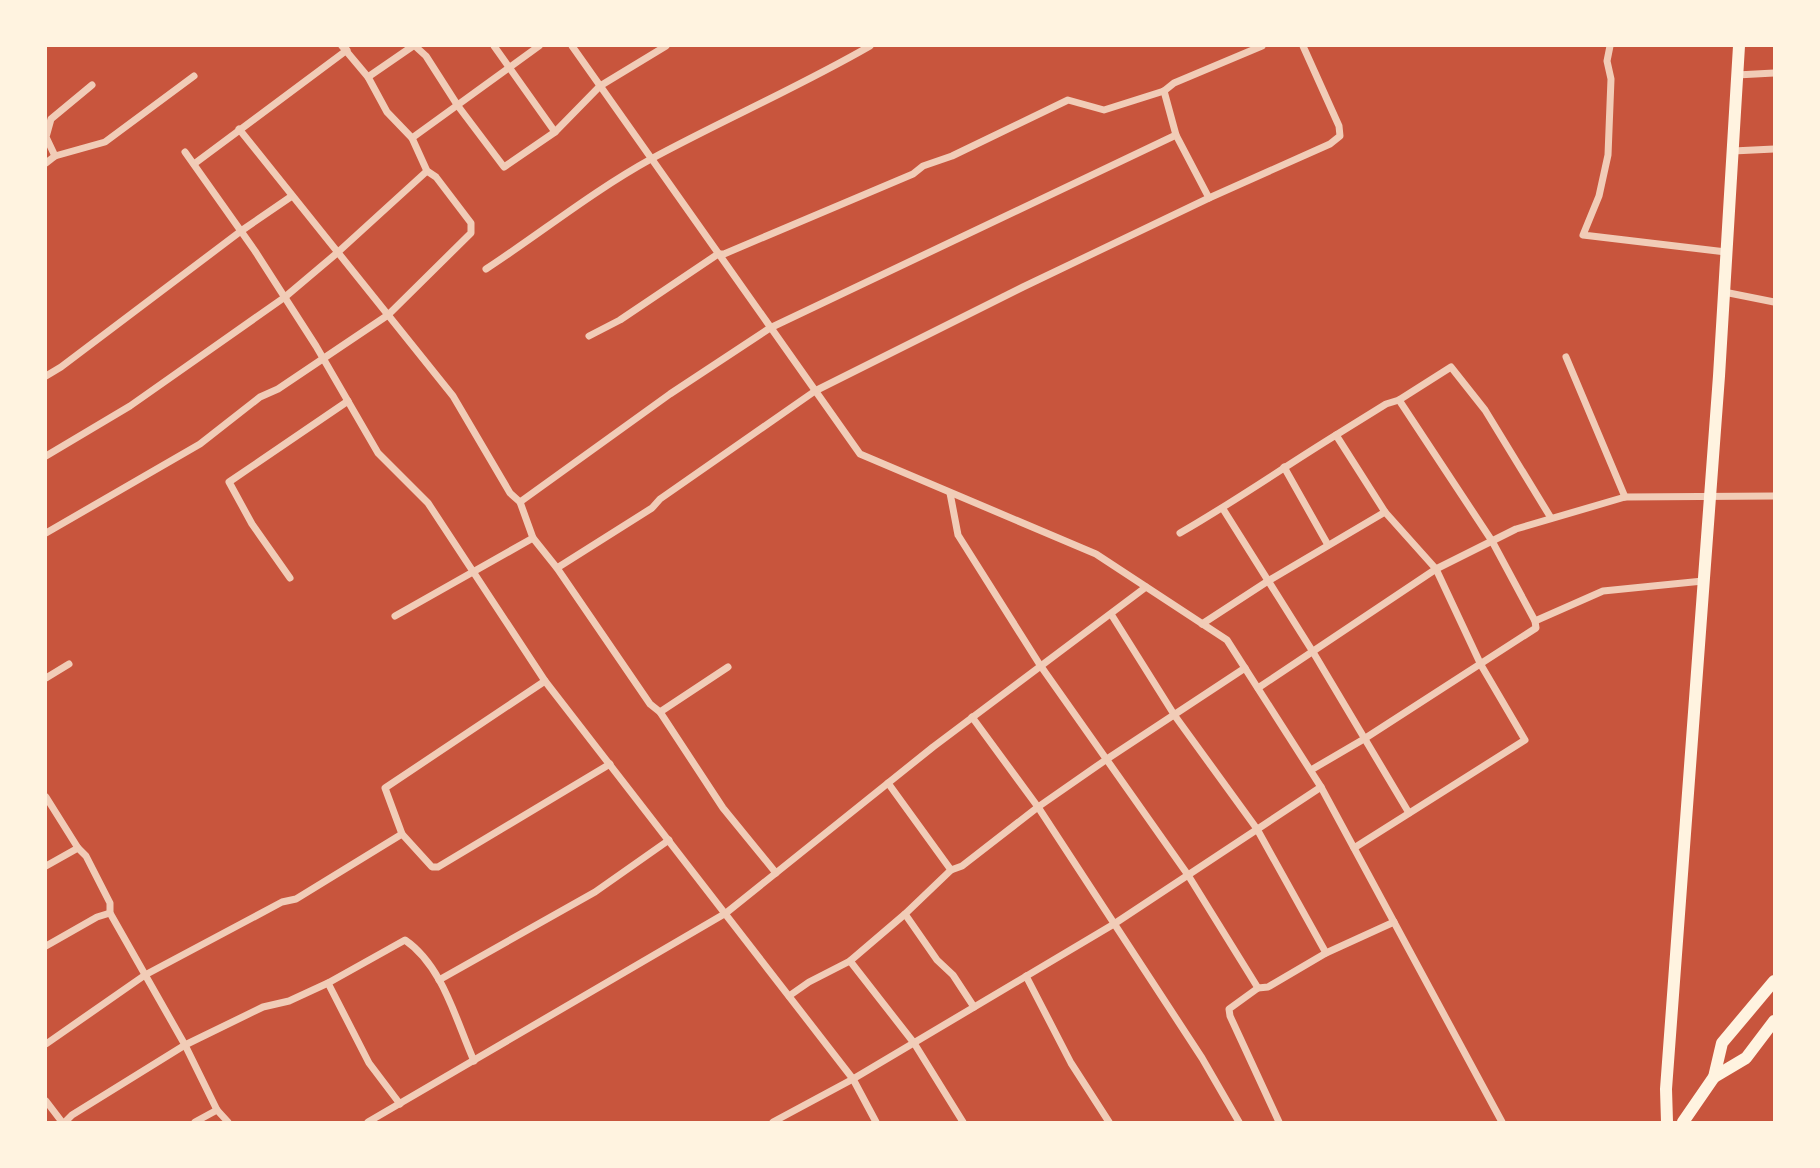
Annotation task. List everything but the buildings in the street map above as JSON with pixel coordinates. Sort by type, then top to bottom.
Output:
[{"type":"main road","points":[[1667,1122],[1668,1062],[1710,495],[1739,46]]},
{"type":"main road","points":[[1683,1122],[1714,1077],[1722,1043],[1774,981]]},
{"type":"main road","points":[[1714,1077],[1746,1058],[1774,1021]]},
{"type":"street","points":[[368,76],[414,46],[426,56],[458,106],[505,167],[555,132],[600,86],[667,46]]},
{"type":"street","points":[[494,46],[555,132]]},
{"type":"street","points":[[412,138],[539,46]]},
{"type":"street","points":[[572,46],[860,454],[1096,554],[1227,640],[1321,787],[1502,1122]]},
{"type":"street","points":[[486,269],[596,191],[651,159],[870,46]]},
{"type":"street","points":[[589,336],[620,320],[718,254],[724,254],[913,174],[923,166],[952,156],[1068,100],[1104,110],[1164,91],[1174,83],[1262,46]]},
{"type":"street","points":[[557,568],[652,508],[660,499],[815,391],[1023,287],[1209,198],[1330,144],[1340,136],[1339,126],[1303,46]]},
{"type":"street","points":[[1610,46],[1607,61],[1611,79],[1608,155],[1599,196],[1583,235],[1726,252]]},
{"type":"street","points":[[46,533],[200,444],[260,397],[278,389],[388,315],[471,233],[471,223],[436,177],[427,171],[412,138],[387,112],[368,76],[344,48],[194,164]]},
{"type":"street","points":[[1737,75],[1774,73]]},
{"type":"street","points":[[46,163],[55,156],[105,142],[194,76]]},
{"type":"street","points":[[55,156],[46,137],[51,119],[92,85]]},
{"type":"street","points":[[1164,91],[1177,135],[1209,198]]},
{"type":"street","points":[[239,129],[453,396],[510,493],[520,502],[533,538],[557,568],[650,704],[660,712],[723,808],[776,873]]},
{"type":"street","points":[[520,502],[670,394],[770,328],[1177,135]]},
{"type":"street","points":[[1733,151],[1774,149]]},
{"type":"street","points":[[185,152],[285,297],[378,453],[428,503],[545,681],[853,1079],[876,1122]]},
{"type":"street","points":[[46,456],[130,406],[285,297],[427,171]]},
{"type":"street","points":[[46,376],[292,196]]},
{"type":"street","points":[[1724,292],[1774,302]]},
{"type":"street","points":[[1566,357],[1625,497]]},
{"type":"street","points":[[1180,533],[1223,509],[1284,467],[1386,404],[1399,400],[1451,367],[1485,410],[1551,518]]},
{"type":"street","points":[[1311,770],[1536,628],[1535,621],[1492,541],[1399,400]]},
{"type":"street","points":[[290,578],[252,524],[229,482],[348,401]]},
{"type":"street","points":[[1336,435],[1385,512],[1436,569],[1481,665],[1525,740],[1354,848]]},
{"type":"street","points":[[1284,467],[1328,545]]},
{"type":"street","points":[[950,493],[958,535],[1042,665],[1188,875],[1258,988]]},
{"type":"street","points":[[1258,688],[1436,569],[1516,529],[1625,497],[1774,496]]},
{"type":"street","points":[[1223,509],[1313,652],[1409,813]]},
{"type":"street","points":[[1202,624],[1268,581],[1385,512]]},
{"type":"street","points":[[395,616],[533,538]]},
{"type":"street","points":[[1535,621],[1603,591],[1703,581]]},
{"type":"street","points":[[369,1122],[726,913],[972,717],[1146,587]]},
{"type":"street","points":[[1111,614],[1175,716],[1257,829],[1326,953]]},
{"type":"street","points":[[46,678],[69,664]]},
{"type":"street","points":[[660,712],[729,667]]},
{"type":"street","points":[[789,996],[809,982],[850,961],[951,870],[962,866],[1038,807],[1245,668]]},
{"type":"street","points":[[545,681],[385,788],[402,834],[432,867],[438,867],[610,764]]},
{"type":"street","points":[[972,717],[1038,807],[1202,1058],[1239,1122]]},
{"type":"street","points":[[888,783],[951,870]]},
{"type":"street","points":[[773,1122],[853,1079],[1114,924],[1321,787]]},
{"type":"street","points":[[46,797],[78,848],[86,856],[110,902],[110,913],[184,1045],[216,1110],[228,1122]]},
{"type":"street","points":[[46,1044],[145,975],[282,902],[296,899],[402,834]]},
{"type":"street","points":[[439,980],[595,892],[670,841]]},
{"type":"street","points":[[46,866],[78,848]]},
{"type":"street","points":[[46,946],[97,917],[110,913]]},
{"type":"street","points":[[905,914],[937,960],[953,975],[974,1007]]},
{"type":"street","points":[[1279,1122],[1229,1009],[1258,988],[1268,987],[1326,953],[1394,922]]},
{"type":"street","points":[[46,1101],[63,1122],[184,1045],[263,1007],[289,1001],[328,983],[405,940],[414,946],[439,980],[474,1061]]},
{"type":"street","points":[[850,961],[914,1043],[963,1122]]},
{"type":"street","points":[[1027,976],[1071,1063],[1109,1122]]},
{"type":"street","points":[[328,983],[369,1063],[400,1104]]},
{"type":"street","points":[[195,1122],[216,1110]]}]
